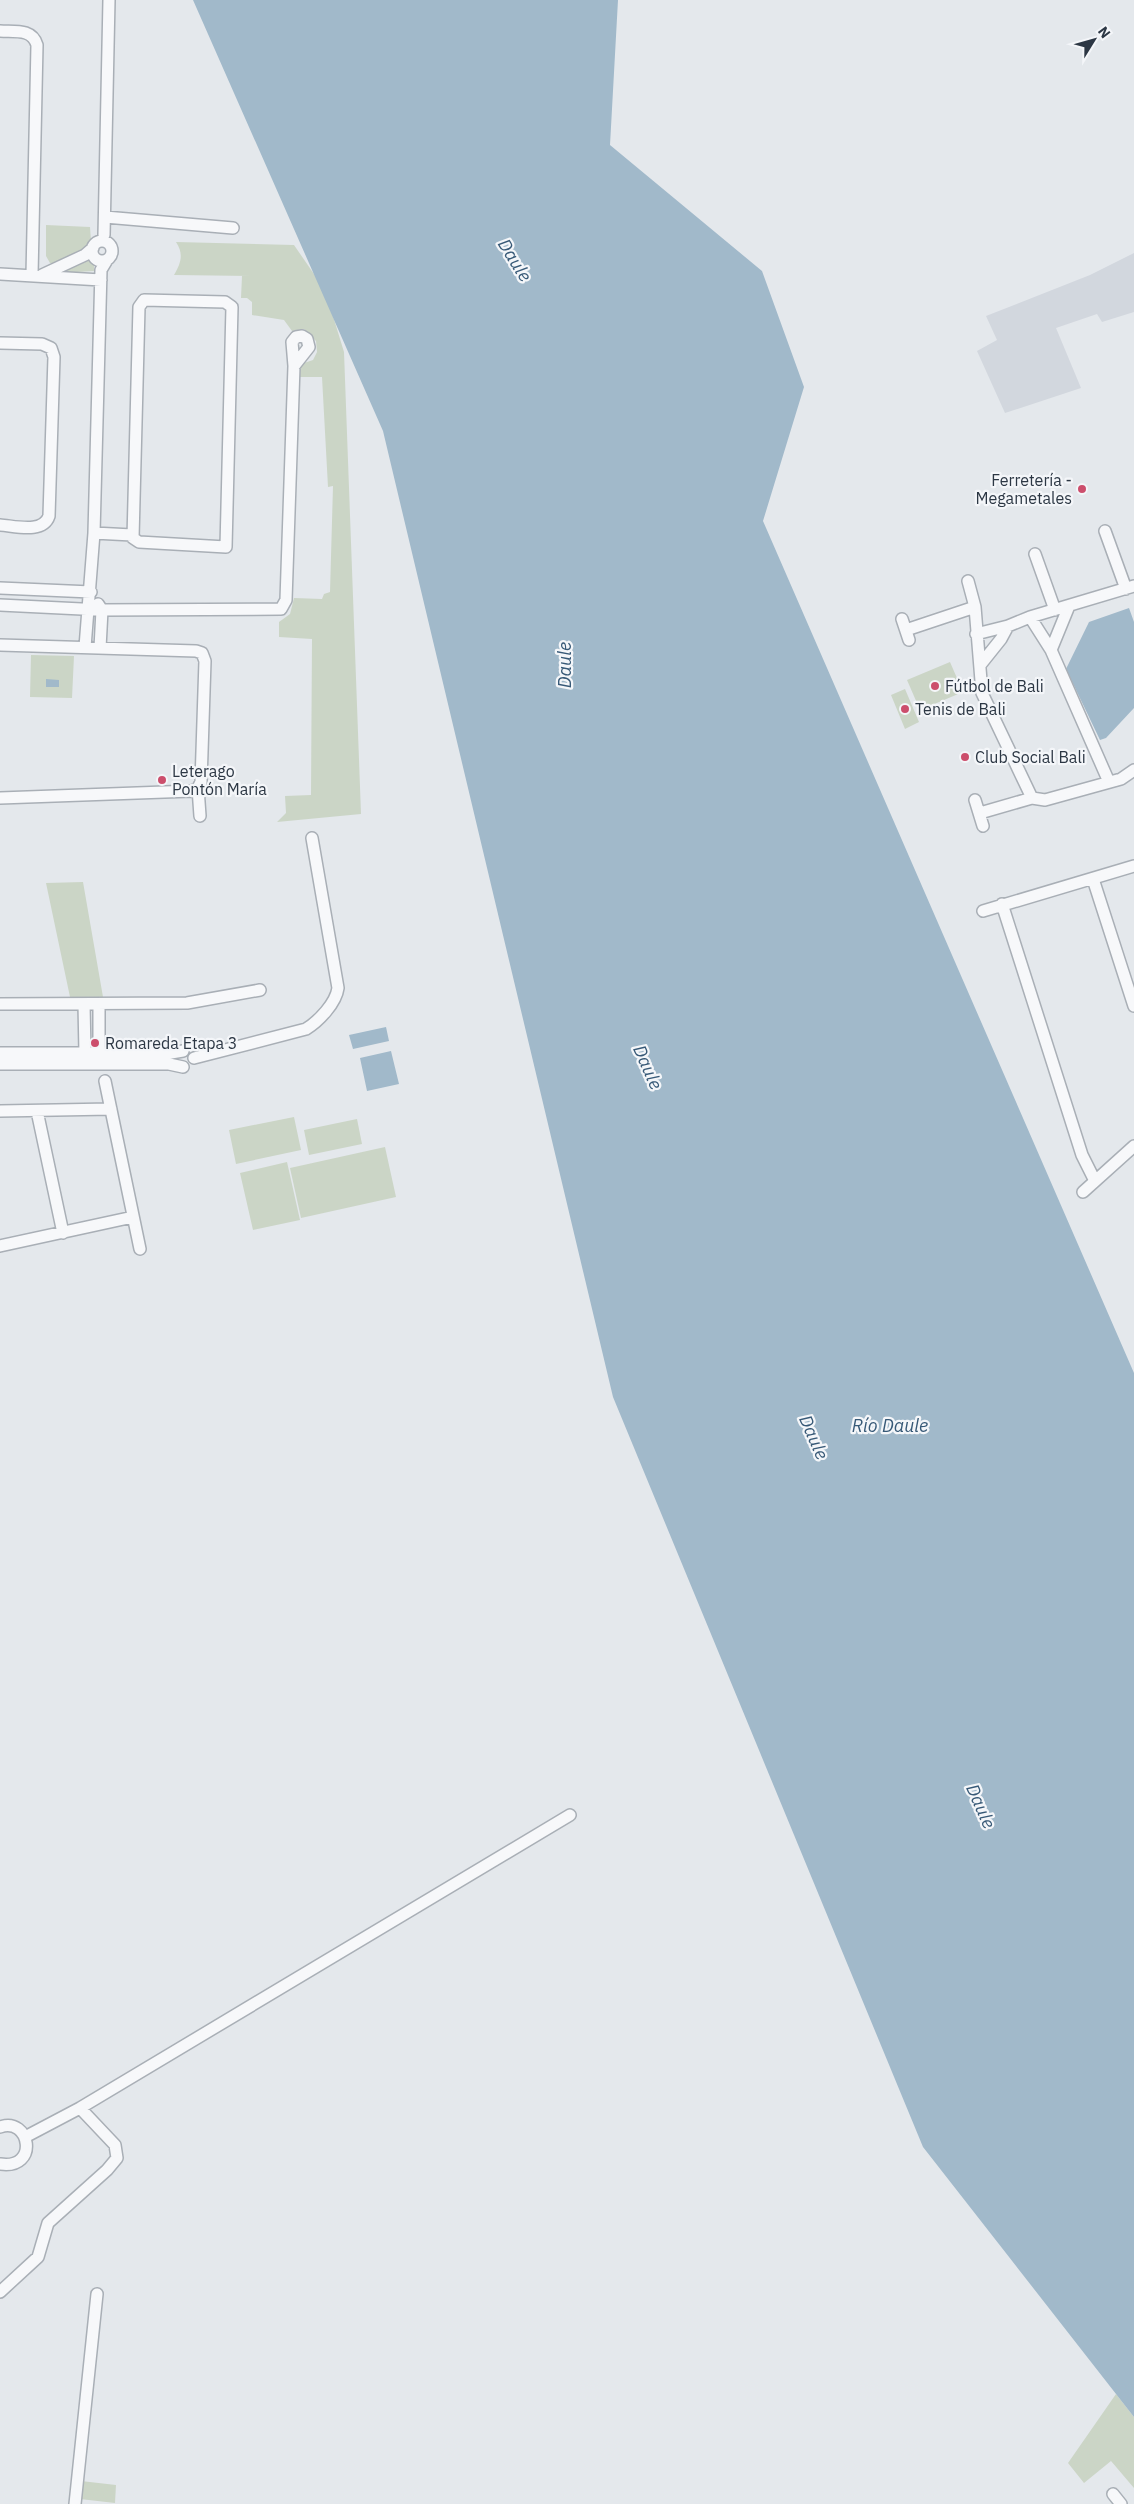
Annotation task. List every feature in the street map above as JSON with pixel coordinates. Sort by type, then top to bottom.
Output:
[{"type":"street","points":[[86,647],[94,533],[101,255],[105,217],[109,0]]},
{"type":"street","points":[[0,31],[28,33],[33,36],[36,45],[37,275]]},
{"type":"street","points":[[105,217],[233,228]]},
{"type":"street","points":[[37,275],[85,255],[101,255]]},
{"type":"street","points":[[0,274],[37,275],[101,255]]},
{"type":"street","points":[[147,300],[228,303],[233,310],[226,547],[139,542],[133,538],[132,534],[140,305],[147,300]]},
{"type":"street","points":[[0,342],[42,344],[51,348],[54,357],[50,516],[45,523],[37,527],[0,525]]},
{"type":"street","points":[[0,605],[102,610],[269,611],[284,607],[294,366]]},
{"type":"street","points":[[976,634],[1008,626],[1030,617],[1130,587],[1105,531]]},
{"type":"street","points":[[94,533],[132,534]]},
{"type":"street","points":[[1035,554],[1054,610]]},
{"type":"street","points":[[968,580],[975,607],[982,694],[1032,798]]},
{"type":"street","points":[[0,588],[91,592]]},
{"type":"street","points":[[91,592],[102,610],[100,648]]},
{"type":"street","points":[[1051,650],[1069,606]]},
{"type":"street","points":[[906,630],[975,607]]},
{"type":"street","points":[[1030,617],[1051,650],[1109,782]]},
{"type":"street","points":[[981,664],[1001,639],[1008,626]]},
{"type":"street","points":[[0,645],[196,651],[202,653],[205,661],[200,782],[198,788],[200,816]]},
{"type":"street","points":[[980,813],[1032,798],[1045,800],[1121,779],[1134,770]]},
{"type":"street","points":[[0,798],[192,791],[198,788]]},
{"type":"street","points":[[975,800],[983,826]]},
{"type":"street","points":[[194,1058],[306,1029],[317,1021],[336,997],[338,988],[312,838]]},
{"type":"street","points":[[983,911],[1134,866]]},
{"type":"street","points":[[1093,878],[1134,1006]]},
{"type":"street","points":[[1002,904],[1082,1155],[1094,1181]]},
{"type":"street","points":[[0,1004],[187,1003],[260,990]]},
{"type":"street","points":[[84,1004],[85,1053],[92,1065]]},
{"type":"street","points":[[92,1065],[99,1053],[99,1004]]},
{"type":"street","points":[[0,1053],[171,1053],[183,1051],[190,1052],[194,1058]]},
{"type":"street","points":[[183,1051],[178,1059],[183,1067]]},
{"type":"street","points":[[0,1064],[169,1064],[183,1067],[191,1066],[194,1058]]},
{"type":"street","points":[[105,1081],[140,1249]]},
{"type":"street","points":[[0,1111],[111,1109]]},
{"type":"street","points":[[37,1111],[62,1232]]},
{"type":"street","points":[[1082,1192],[1134,1146]]},
{"type":"street","points":[[0,1246],[133,1217]]},
{"type":"street","points":[[25,2137],[80,2108],[570,1815]]},
{"type":"street","points":[[0,2292],[38,2257],[48,2223],[107,2170],[117,2158],[115,2145],[80,2108]]},
{"type":"street","points":[[0,2164],[10,2166],[19,2162],[25,2154],[27,2146],[25,2137],[20,2130],[1,2124]]},
{"type":"street","points":[[75,2504],[97,2294]]},
{"type":"street","points":[[1113,2494],[1121,2504]]},
{"type":"shaded area","points":[[1134,253],[1134,312],[1102,322],[1097,314],[1056,328],[1081,388],[1005,413],[977,351],[997,340],[986,316],[1090,275]]},
{"type":"green space","points":[[46,225],[90,227],[91,241],[85,248],[55,263],[50,263],[46,256]]},
{"type":"green space","points":[[176,242],[294,245],[325,290],[344,352],[361,814],[277,822],[286,813],[285,796],[311,795],[312,639],[279,637],[279,622],[290,614],[294,598],[322,599],[324,594],[330,592],[333,486],[328,487],[322,377],[300,377],[301,364],[313,360],[317,352],[316,341],[304,329],[292,331],[284,320],[252,315],[252,302],[247,298],[241,298],[242,276],[251,276],[174,275],[181,258]]},
{"type":"green space","points":[[90,260],[94,264],[94,271],[60,273]]},
{"type":"green space","points":[[31,655],[74,656],[72,698],[30,697]]},
{"type":"green space","name":"Fútbol de Bali","points":[[950,662],[963,692],[920,710],[907,680]]},
{"type":"green space","name":"Tenis de Bali","points":[[905,689],[919,722],[905,729],[891,695]]},
{"type":"green space","points":[[83,882],[103,997],[70,997],[46,883]]},
{"type":"green space","points":[[294,1117],[301,1150],[236,1164],[229,1130]]},
{"type":"green space","points":[[357,1119],[362,1144],[309,1155],[304,1130]]},
{"type":"green space","points":[[385,1147],[396,1197],[301,1218],[290,1168]]},
{"type":"green space","points":[[287,1162],[300,1220],[253,1230],[240,1173]]},
{"type":"green space","points":[[1116,2394],[1134,2417],[1134,2488],[1111,2461],[1084,2483],[1068,2463]]},
{"type":"green space","points":[[81,2481],[116,2485],[115,2503],[80,2499]]},
{"type":"water","name":"Río Daule","points":[[193,0],[618,0],[610,145],[762,271],[804,387],[763,521],[1134,1373],[1134,2417],[923,2147],[613,1397],[383,431]]},
{"type":"water","points":[[1129,608],[1134,622],[1134,708],[1106,738],[1100,740],[1066,669],[1089,622]]},
{"type":"water","points":[[46,679],[59,680],[59,687],[46,687]]},
{"type":"water","points":[[386,1027],[389,1041],[353,1049],[349,1035]]},
{"type":"water","points":[[391,1051],[399,1084],[367,1091],[360,1058]]},
{"type":"place","name":"Ferretería - Megametales","points":[[1082,489]]},
{"type":"place","name":"Fútbol de Bali","points":[[935,686]]},
{"type":"place","name":"Tenis de Bali","points":[[905,709]]},
{"type":"place","name":"Club Social Bali","points":[[965,757]]},
{"type":"place","name":"Leterago Pontón María","points":[[162,780]]},
{"type":"place","name":"Romareda Etapa 3","points":[[95,1043]]},
{"type":"water label","name":"Daule","points":[[515,260]]},
{"type":"water label","name":"Daule","points":[[564,665]]},
{"type":"water label","name":"Daule","points":[[648,1067]]},
{"type":"water label","name":"Daule","points":[[814,1437]]},
{"type":"water label","name":"Daule","points":[[981,1806]]}]
